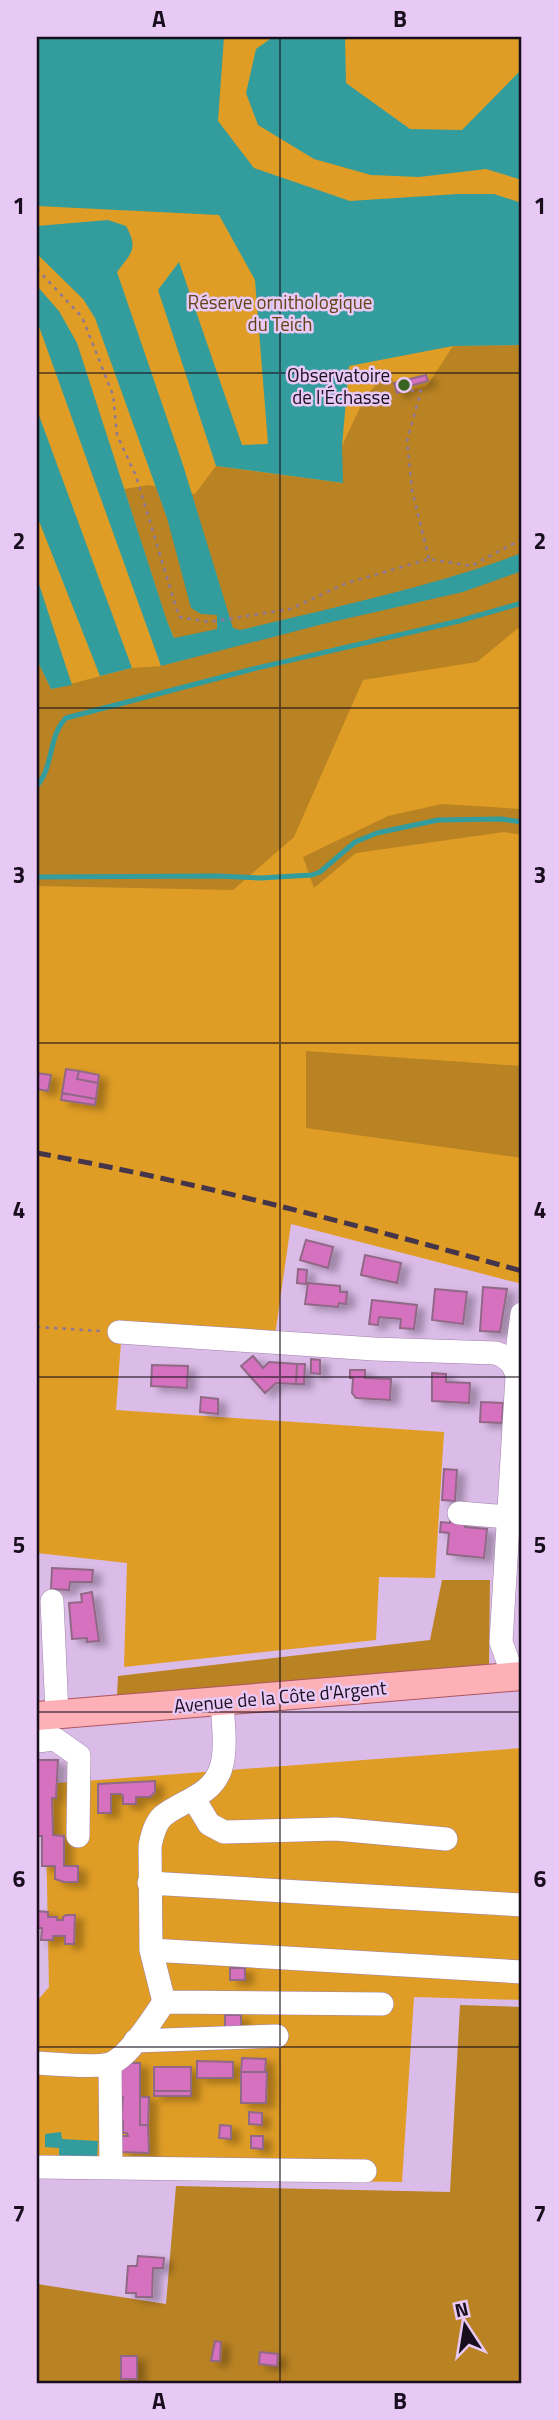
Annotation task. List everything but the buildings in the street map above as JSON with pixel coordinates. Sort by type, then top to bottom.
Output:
[{"type":"main road","name":"Avenue de la Côte d'Argent","points":[[47,1725],[514,1662]]},
{"type":"street","points":[[514,1662],[515,1367],[522,1314]]},
{"type":"street","points":[[119,1332],[374,1349],[496,1353],[515,1367]]},
{"type":"street","points":[[459,1513],[514,1508]]},
{"type":"street","points":[[52,1601],[47,1725],[79,1756],[78,1836]]},
{"type":"street","points":[[37,2063],[110,2064],[122,2056],[135,2041],[163,2002],[151,1950],[149,1846],[154,1829],[162,1817],[194,1799],[213,1784],[221,1770],[224,1755],[222,1702]]},
{"type":"street","points":[[194,1799],[209,1824],[224,1832],[336,1829],[446,1839]]},
{"type":"street","points":[[149,1883],[522,1905]]},
{"type":"street","points":[[151,1950],[522,1972]]},
{"type":"street","points":[[163,2002],[382,2004]]},
{"type":"street","points":[[135,2041],[277,2036]]},
{"type":"street","points":[[110,2064],[111,2168]]},
{"type":"street","points":[[37,2167],[365,2171]]},
{"type":"path","points":[[37,270],[82,317],[113,395],[117,435],[136,476],[179,617],[209,622],[290,609],[347,583],[429,559],[471,566],[522,539]]},
{"type":"path","points":[[402,390],[421,391],[407,441],[412,490],[429,559]]},
{"type":"path","points":[[37,1327],[119,1332]]},
{"type":"green space","name":"Réserve ornithologique du Teich","points":[[37,37],[522,37],[522,1284],[291,1224],[273,1349],[121,1342],[116,1410],[444,1432],[435,1578],[379,1577],[376,1640],[124,1667],[127,1563],[37,1553]]},
{"type":"green space","points":[[522,1748],[522,2000],[414,1997],[402,2182],[37,2176],[37,2001],[49,1987],[45,1784]]},
{"type":"shaded area","points":[[37,37],[224,37],[218,121],[254,168],[350,201],[494,194],[522,203],[522,345],[453,346],[349,366],[342,446],[343,483],[216,466],[158,290],[179,262],[242,445],[268,444],[255,280],[219,215],[37,206]]},
{"type":"shaded area","points":[[273,37],[345,37],[346,83],[410,129],[462,130],[522,69],[522,180],[486,169],[419,177],[371,175],[314,159],[258,125],[246,93],[256,49]]},
{"type":"shaded area","points":[[108,220],[126,226],[132,240],[132,250],[117,272],[183,465],[233,628],[240,630],[382,596],[522,553],[522,571],[463,592],[323,624],[161,666],[37,321],[37,286],[59,311],[77,343],[174,638],[217,629],[217,615],[201,614],[191,608],[167,518],[95,318],[83,299],[37,254],[37,226]]},
{"type":"shaded area","points":[[522,345],[522,625],[477,662],[363,680],[294,837],[233,890],[37,886],[37,660],[51,689],[132,668],[161,666],[184,660],[167,621],[124,489],[149,485],[195,494],[216,466],[342,483],[342,446],[364,399],[389,369],[397,394],[427,386],[453,346]]},
{"type":"shaded area","points":[[37,410],[132,668],[100,676],[37,516]]},
{"type":"shaded area","points":[[37,578],[72,685],[51,689],[37,660]]},
{"type":"shaded area","points":[[442,804],[522,809],[522,835],[504,832],[356,853],[314,888],[303,857],[388,816]]},
{"type":"shaded area","points":[[306,1051],[522,1066],[522,1158],[306,1128]]},
{"type":"shaded area","points":[[442,1580],[490,1580],[489,1665],[117,1696],[118,1676],[430,1640]]},
{"type":"shaded area","points":[[460,2005],[522,2007],[522,2383],[37,2383],[37,2284],[166,2304],[176,2186],[450,2192]]},
{"type":"shaded area","points":[[61,2132],[62,2139],[98,2141],[97,2158],[59,2157],[59,2148],[45,2147],[45,2134]]},
{"type":"waterway","points":[[37,786],[46,769],[56,733],[66,718],[522,603]]},
{"type":"waterway","points":[[37,877],[260,878],[312,875],[320,872],[355,842],[377,833],[438,820],[501,819],[522,822]]},
{"type":"railway","points":[[37,1153],[281,1206],[522,1271]]},
{"type":"place","name":"Observatoire de l'Échasse","points":[[404,385]]}]
